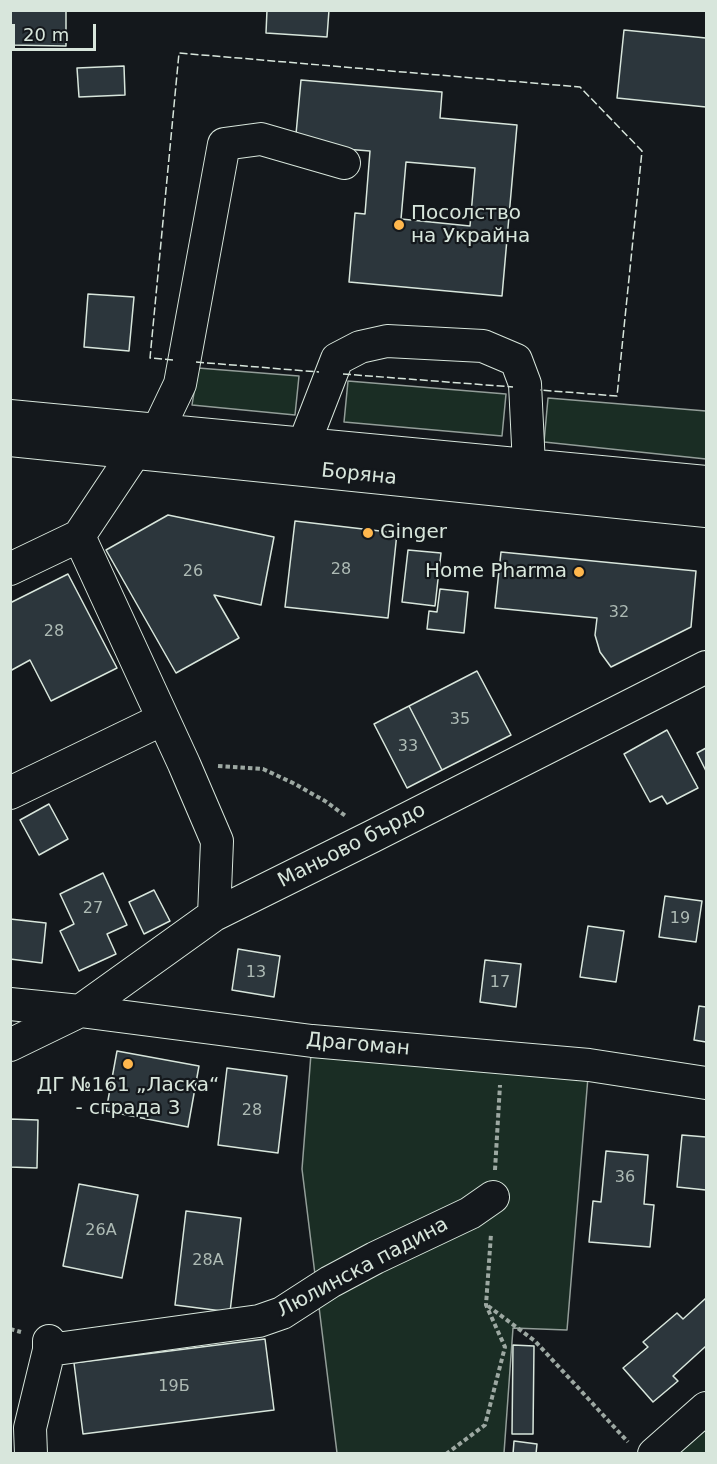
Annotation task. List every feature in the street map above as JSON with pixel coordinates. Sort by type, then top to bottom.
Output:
[{"type":"street","points":[[158,430],[180,384],[224,144],[261,139],[344,163]]},
{"type":"street","points":[[304,444],[337,359],[360,347],[387,341],[483,346],[516,360],[525,384],[529,465]]},
{"type":"street","name":"Боряна","points":[[10,416],[706,482]]},
{"type":"street","name":"Боряна","points":[[10,440],[706,511]]},
{"type":"street","points":[[10,568],[79,536],[135,452]]},
{"type":"street","points":[[79,536],[217,841],[214,915]]},
{"type":"street","name":"Маньово бърдо","points":[[10,1045],[80,1011],[214,915],[706,667]]},
{"type":"street","points":[[10,793],[163,719]]},
{"type":"street","name":"Драгоман","points":[[10,1004],[312,1041],[589,1065],[706,1083]]},
{"type":"street","name":"Люлинска падина","points":[[31,1454],[30,1428],[49,1345],[259,1321],[282,1313],[330,1282],[470,1213],[493,1197]]},
{"type":"street","points":[[643,1449],[706,1408]]},
{"type":"path","points":[[184,764],[263,769],[325,801],[373,836]]},
{"type":"path","points":[[446,1454],[485,1425],[505,1347],[486,1305],[502,1058]]},
{"type":"path","points":[[486,1305],[535,1341],[643,1449]]},
{"type":"green space","points":[[198,368],[299,376],[295,415],[192,405]]},
{"type":"green space","points":[[348,381],[506,394],[502,436],[344,422]]},
{"type":"green space","points":[[548,398],[706,411],[706,459],[544,442]]},
{"type":"green space","points":[[312,1041],[589,1065],[567,1330],[513,1328],[504,1453],[337,1453],[302,1169]]},
{"type":"green space","points":[[706,1408],[706,1453],[654,1453]]},
{"type":"building","points":[[10,10],[66,10],[66,46],[10,45]]},
{"type":"building","points":[[267,10],[329,10],[327,37],[266,33]]},
{"type":"building","points":[[624,30],[706,38],[706,107],[617,98]]},
{"type":"building","points":[[124,66],[125,95],[79,97],[77,68]]},
{"type":"building","points":[[301,80],[442,92],[440,118],[517,125],[502,296],[349,282],[355,213],[365,214],[370,151],[295,145]],"holes":[[[406,162],[475,168],[470,226],[401,219]]]},
{"type":"building","points":[[88,294],[134,297],[129,351],[84,347]]},
{"type":"building","points":[[168,515],[274,537],[261,605],[214,595],[239,638],[176,673],[106,550]]},
{"type":"building","points":[[295,521],[397,533],[388,618],[285,607]]},
{"type":"building","points":[[408,550],[441,553],[435,606],[402,602]]},
{"type":"building","points":[[501,552],[696,571],[691,627],[611,667],[600,652],[595,635],[597,618],[495,608]]},
{"type":"building","points":[[68,574],[117,668],[51,701],[30,660],[10,671],[10,603]]},
{"type":"building","points":[[440,589],[468,592],[464,633],[427,629],[429,611],[437,612]]},
{"type":"building","points":[[477,671],[511,735],[442,770],[409,706]]},
{"type":"building","points":[[409,706],[442,770],[407,788],[374,724]]},
{"type":"building","points":[[667,730],[698,788],[667,804],[662,796],[650,802],[624,754]]},
{"type":"building","points":[[706,748],[706,771],[697,753]]},
{"type":"building","points":[[49,804],[68,839],[39,855],[20,820]]},
{"type":"building","points":[[103,873],[127,925],[107,934],[116,954],[79,971],[60,931],[74,924],[60,894]]},
{"type":"building","points":[[154,890],[170,921],[144,934],[129,902]]},
{"type":"building","points":[[665,896],[702,901],[696,942],[659,937]]},
{"type":"building","points":[[10,919],[46,923],[42,963],[10,959]]},
{"type":"building","points":[[588,926],[624,931],[616,982],[580,977]]},
{"type":"building","points":[[238,949],[280,956],[274,997],[232,990]]},
{"type":"building","points":[[485,960],[521,964],[516,1007],[480,1002]]},
{"type":"building","points":[[699,1006],[706,1007],[706,1042],[694,1040]]},
{"type":"building","points":[[117,1051],[199,1066],[188,1127],[106,1111]]},
{"type":"building","points":[[227,1068],[287,1076],[278,1153],[218,1145]]},
{"type":"building","points":[[10,1119],[38,1120],[37,1168],[10,1167]]},
{"type":"building","points":[[682,1135],[706,1137],[706,1190],[677,1187]]},
{"type":"building","points":[[606,1151],[648,1155],[644,1204],[654,1205],[650,1247],[589,1242],[593,1201],[601,1202]]},
{"type":"building","points":[[79,1184],[138,1195],[122,1278],[63,1266]]},
{"type":"building","points":[[186,1211],[241,1218],[230,1312],[175,1305]]},
{"type":"building","points":[[706,1298],[706,1346],[673,1376],[678,1381],[653,1402],[623,1368],[648,1347],[643,1342],[677,1313],[683,1319]]},
{"type":"building","points":[[265,1339],[274,1410],[83,1434],[74,1363]]},
{"type":"building","points":[[513,1345],[534,1346],[533,1434],[512,1434]]},
{"type":"building","points":[[514,1441],[537,1444],[536,1454],[513,1454]]},
{"type":"fence","points":[[173,360],[150,358],[179,53],[580,87],[642,151],[617,396],[540,390]]},
{"type":"fence","points":[[196,362],[319,372]]},
{"type":"fence","points":[[343,374],[513,387]]},
{"type":"place","name":"Посолство на Украйна","points":[[399,225]]},
{"type":"place","name":"Ginger","points":[[368,533]]},
{"type":"place","name":"Home Pharma","points":[[579,572]]},
{"type":"place","name":"ДГ №161 „Ласка“ - сграда 3","points":[[128,1064]]}]
